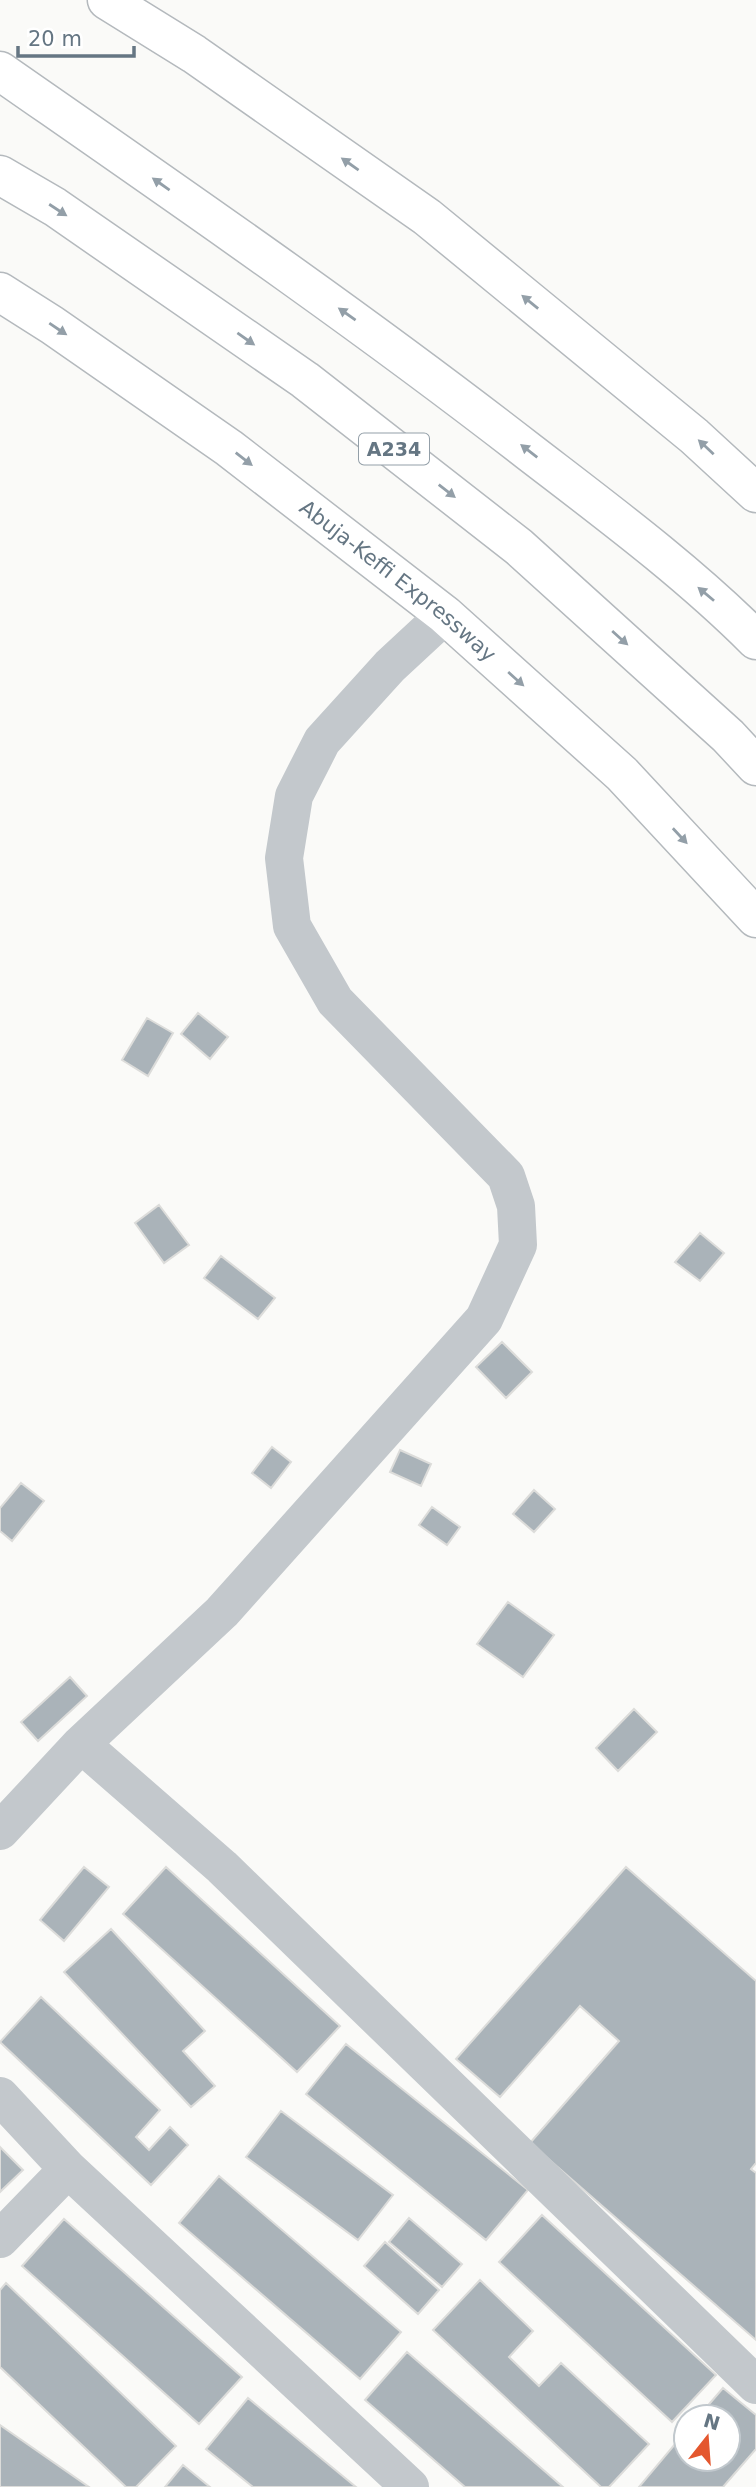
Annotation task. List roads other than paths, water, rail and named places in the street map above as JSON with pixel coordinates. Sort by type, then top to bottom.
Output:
[{"type":"highway","points":[[107,0],[194,54],[427,218],[694,436],[756,494]]},
{"type":"highway","points":[[0,71],[397,349],[593,501],[732,615],[756,640]]},
{"type":"highway","name":"A234","points":[[0,175],[121,252],[337,405],[519,547],[728,736],[756,765]]},
{"type":"highway","name":"Abuja-Keffi Expressway","points":[[0,292],[229,448],[445,615],[622,774],[756,918]]},
{"type":"street","points":[[0,1831],[81,1744],[222,1612],[484,1319],[519,1245],[516,1206],[506,1176],[335,1001],[292,926],[284,858],[295,796],[322,741],[390,666],[445,615]]},
{"type":"street","points":[[81,1744],[222,1867],[756,2385]]},
{"type":"street","points":[[0,2096],[68,2169],[410,2487]]},
{"type":"street","points":[[0,2239],[68,2169]]}]
